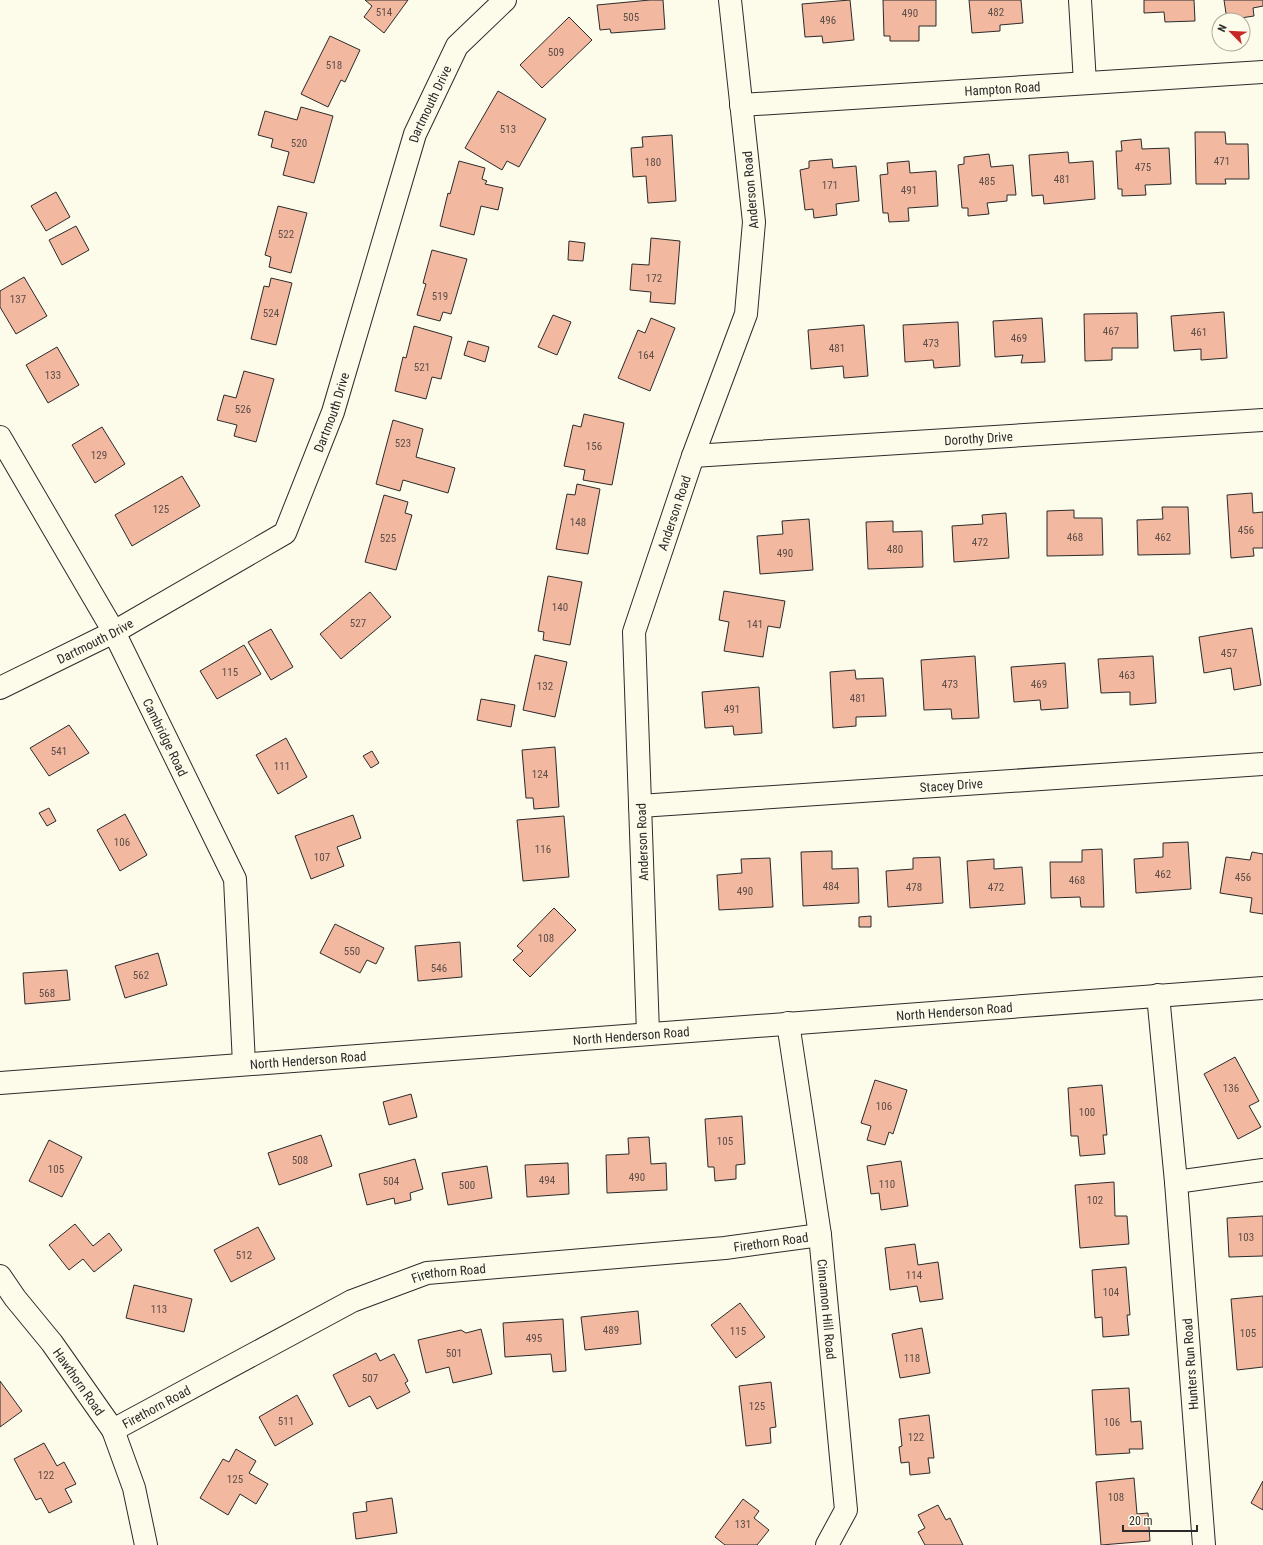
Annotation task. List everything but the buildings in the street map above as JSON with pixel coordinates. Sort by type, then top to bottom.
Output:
[{"type":"street","name":"Dartmouth Drive","points":[[0,688],[114,632],[285,533],[333,412],[415,134],[457,46],[505,0]]},
{"type":"street","name":"Anderson Road","points":[[648,1033],[634,632],[693,456],[746,314],[754,222],[730,0]]},
{"type":"street","points":[[1080,0],[1085,83]]},
{"type":"street","name":"Hampton Road","points":[[742,105],[1263,72]]},
{"type":"street","name":"Dorothy Drive","points":[[693,456],[1263,420]]},
{"type":"street","name":"Cambridge Road","points":[[0,437],[114,632],[235,879],[244,1064]]},
{"type":"street","name":"Stacey Drive","points":[[640,806],[1263,764]]},
{"type":"street","name":"North Henderson Road","points":[[0,1083],[648,1033],[1263,988]]},
{"type":"street","name":"Hunters Run Road","points":[[1158,995],[1176,1182],[1204,1545]]},
{"type":"street","name":"Cinnamon Hill Road","points":[[788,1023],[820,1235],[846,1510],[827,1545]]},
{"type":"street","points":[[1176,1182],[1263,1170]]},
{"type":"street","name":"Firethorn Road","points":[[113,1430],[352,1301],[427,1273],[724,1248],[820,1235]]},
{"type":"street","name":"Hawthorn Road","points":[[0,1276],[15,1298],[52,1343],[113,1430],[134,1488],[146,1545]]}]
